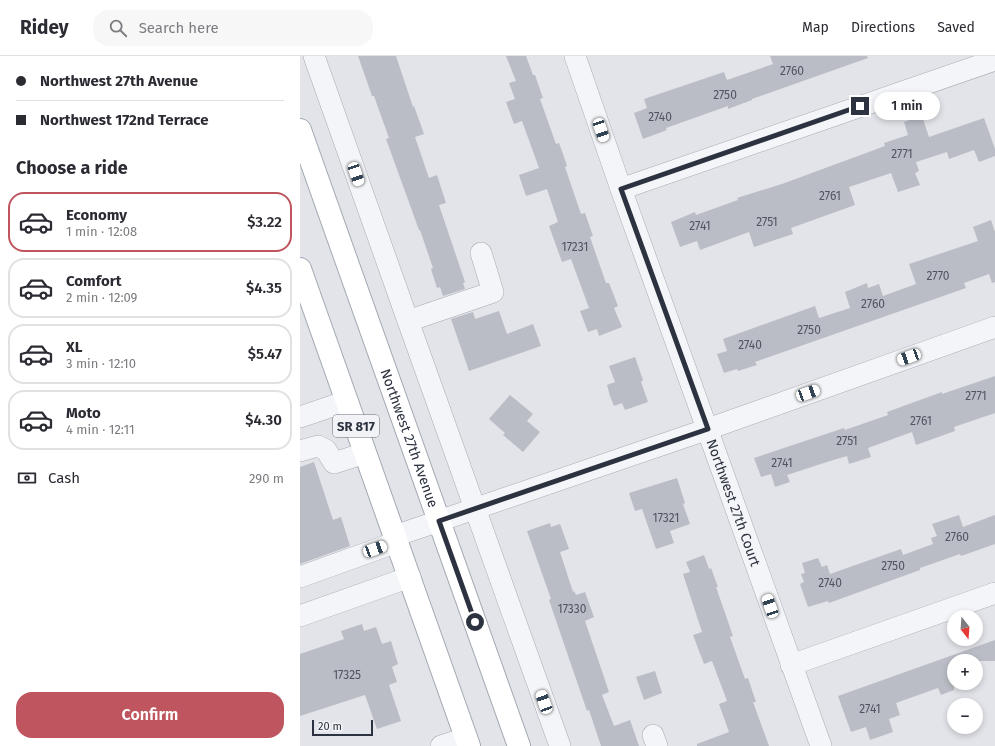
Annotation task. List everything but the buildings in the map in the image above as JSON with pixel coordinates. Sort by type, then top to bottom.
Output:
[{"type":"main road","name":"Northwest 27th Avenue","points":[[300,130],[519,746]]},
{"type":"main road","name":"SR 817","points":[[300,269],[467,742]]},
{"type":"street","points":[[314,56],[560,746]]},
{"type":"street","name":"Northwest 27th Court","points":[[575,56],[820,746]]},
{"type":"street","points":[[621,189],[995,60]]},
{"type":"street","points":[[408,321],[494,292],[481,253]]},
{"type":"street","points":[[300,577],[364,553],[439,521],[708,429],[995,326]]},
{"type":"street","points":[[300,417],[347,401]]},
{"type":"street","points":[[300,451],[318,446],[326,450],[334,463],[365,453]]},
{"type":"street","points":[[300,616],[410,577]]},
{"type":"street","points":[[791,665],[995,593]]},
{"type":"street","points":[[441,746],[467,742]]},
{"type":"route","points":[[475,622],[439,521],[708,429],[621,189],[860,106]]}]
